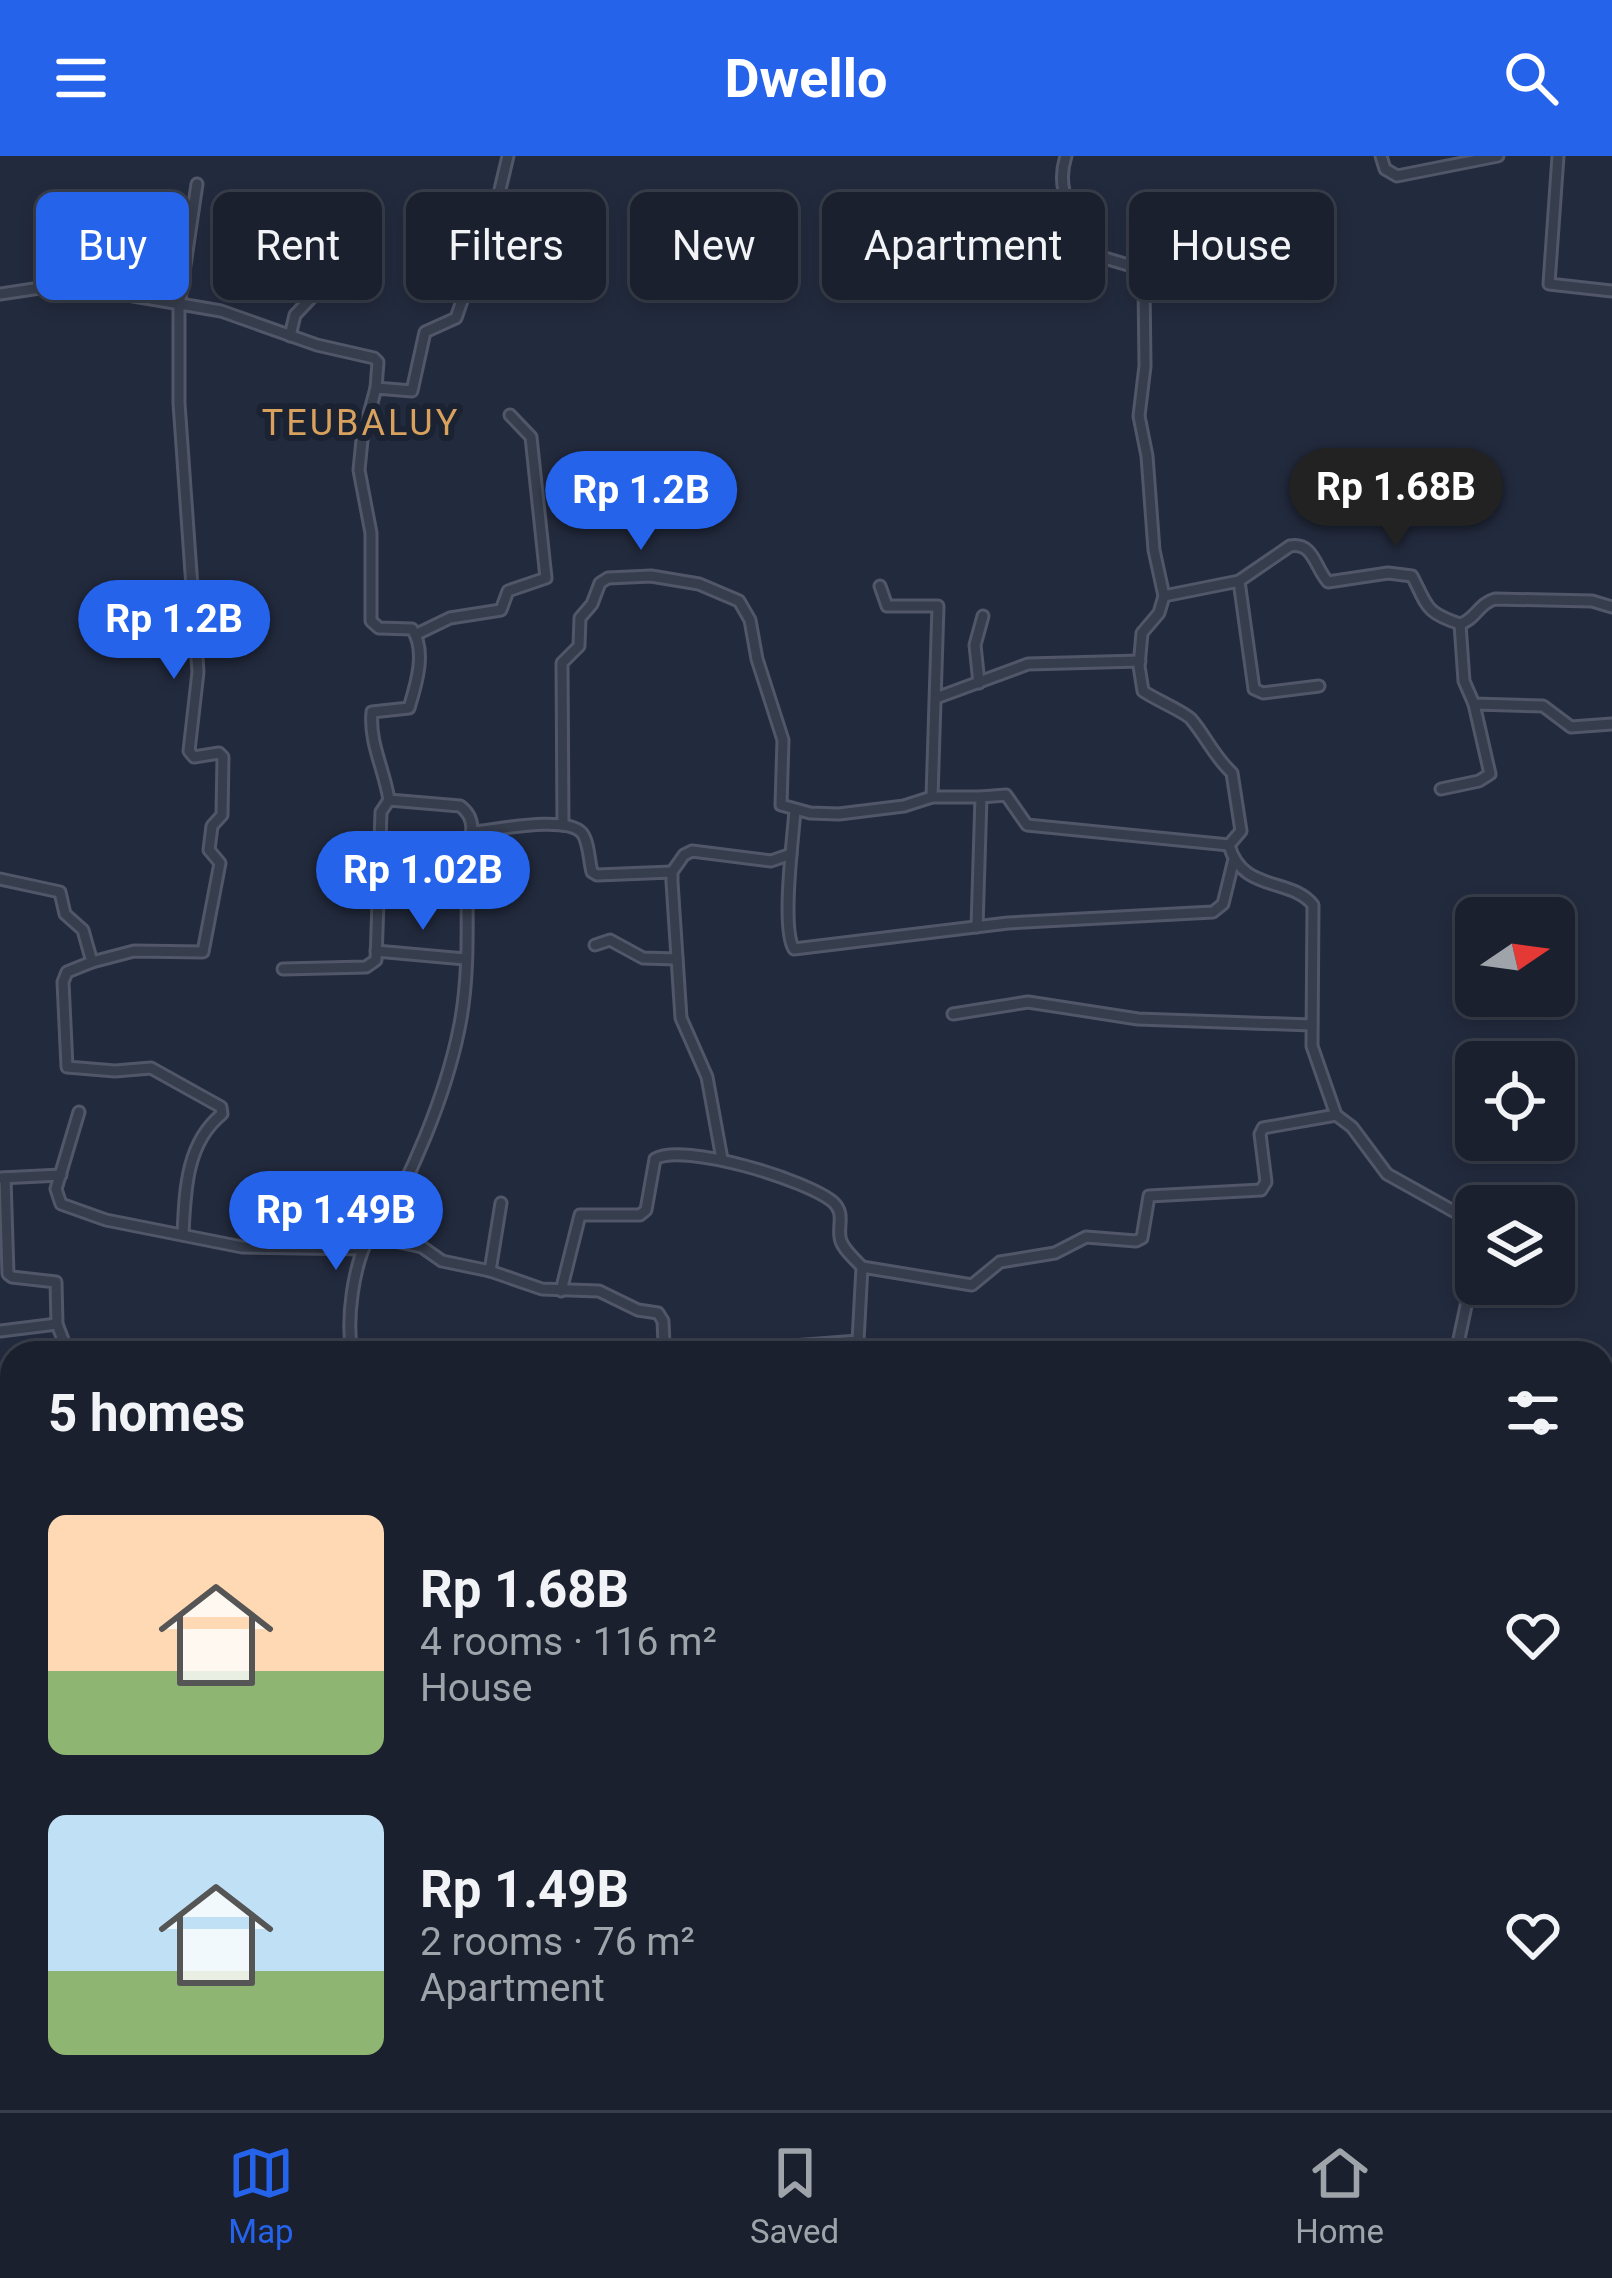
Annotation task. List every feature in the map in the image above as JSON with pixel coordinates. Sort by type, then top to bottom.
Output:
[{"type":"street","points":[[376,388],[412,391],[425,332],[455,317],[498,198],[508,156]]},
{"type":"street","points":[[563,825],[562,663],[578,646],[578,624],[600,583],[651,576],[699,584],[739,601],[750,620],[783,740],[782,805],[839,814],[904,806],[932,797],[1006,795],[1027,825],[1045,830],[1228,844],[1241,832],[1232,773],[1216,760],[1190,717],[1144,694],[1142,633],[1159,613],[1164,596],[1151,533],[1147,456],[1139,416],[1142,275],[1135,267],[1088,253],[1082,228],[1064,201],[1066,156]]},
{"type":"street","points":[[1382,156],[1385,170],[1397,176],[1498,156]]},
{"type":"street","points":[[1558,156],[1550,284],[1612,291]]},
{"type":"street","points":[[183,1234],[185,1183],[209,1124],[222,1114],[221,1107],[151,1068],[67,1067],[63,982],[67,972],[134,951],[203,952],[220,863],[209,850],[212,826],[222,815],[223,757],[218,753],[194,757],[189,751],[198,672],[179,403],[179,306],[197,184]]},
{"type":"street","points":[[0,295],[67,285],[221,311],[378,362],[360,457],[371,533],[369,613],[376,627],[410,629],[417,634],[420,659],[411,705],[371,714],[371,742],[381,761],[389,800],[381,812],[376,959],[366,967],[283,969]]},
{"type":"street","points":[[290,336],[295,315],[309,300]]},
{"type":"street","points":[[417,634],[450,618],[501,610],[508,591],[546,578],[531,437],[510,415]]},
{"type":"street","points":[[1164,596],[1239,581],[1290,546],[1300,545],[1328,582],[1388,573],[1412,576],[1431,612],[1460,624],[1495,599],[1592,601],[1612,607]]},
{"type":"street","points":[[1239,581],[1254,689],[1264,693],[1319,686]]},
{"type":"street","points":[[880,586],[887,606],[938,606],[932,797]]},
{"type":"street","points":[[979,683],[975,644],[983,616]]},
{"type":"street","points":[[1441,789],[1490,775],[1464,681],[1460,624]]},
{"type":"street","points":[[936,698],[1028,664],[1140,661]]},
{"type":"street","points":[[1474,704],[1531,703],[1553,712],[1571,727],[1612,724]]},
{"type":"street","points":[[977,927],[981,797]]},
{"type":"street","points":[[376,1237],[402,1192],[460,1025],[467,852],[473,832],[469,814],[460,806],[389,800]]},
{"type":"street","points":[[795,810],[788,940],[794,949],[977,927],[1213,913],[1223,904],[1234,860]]},
{"type":"street","points":[[473,832],[571,826],[584,837],[592,872],[673,872]]},
{"type":"street","points":[[1228,844],[1234,860],[1258,880],[1304,896],[1313,905],[1311,1025],[1316,1060],[1336,1115],[1352,1127],[1388,1174],[1464,1216],[1470,1287],[1459,1341]]},
{"type":"street","points":[[722,1159],[706,1077],[681,1018],[673,872],[692,851],[771,861],[791,854]]},
{"type":"street","points":[[0,879],[60,892],[65,914],[83,929],[92,962]]},
{"type":"street","points":[[595,945],[610,940],[643,958],[677,958]]},
{"type":"street","points":[[376,951],[465,959]]},
{"type":"street","points":[[952,1014],[1028,1002],[1138,1019],[1311,1025]]},
{"type":"street","points":[[79,1112],[56,1197],[61,1204],[106,1220],[242,1247],[363,1249]]},
{"type":"street","points":[[560,1291],[580,1215],[640,1215],[646,1210],[658,1156],[722,1159],[752,1167],[836,1204],[843,1245],[862,1267],[972,1285],[1000,1262],[1055,1253],[1086,1237],[1142,1238],[1149,1196],[1263,1189],[1267,1181],[1263,1128],[1336,1115]]},
{"type":"street","points":[[61,1175],[3,1178],[6,1269],[12,1277],[56,1282],[57,1324],[63,1341]]},
{"type":"street","points":[[490,1271],[500,1203]]},
{"type":"street","points":[[351,1341],[349,1327],[369,1236],[422,1247],[442,1261],[560,1291],[598,1291],[638,1310],[662,1315],[664,1341]]},
{"type":"street","points":[[858,1341],[862,1267]]},
{"type":"street","points":[[0,1331],[57,1324]]},
{"type":"district","name":"TEUBALUY","points":[[361,423]]}]
